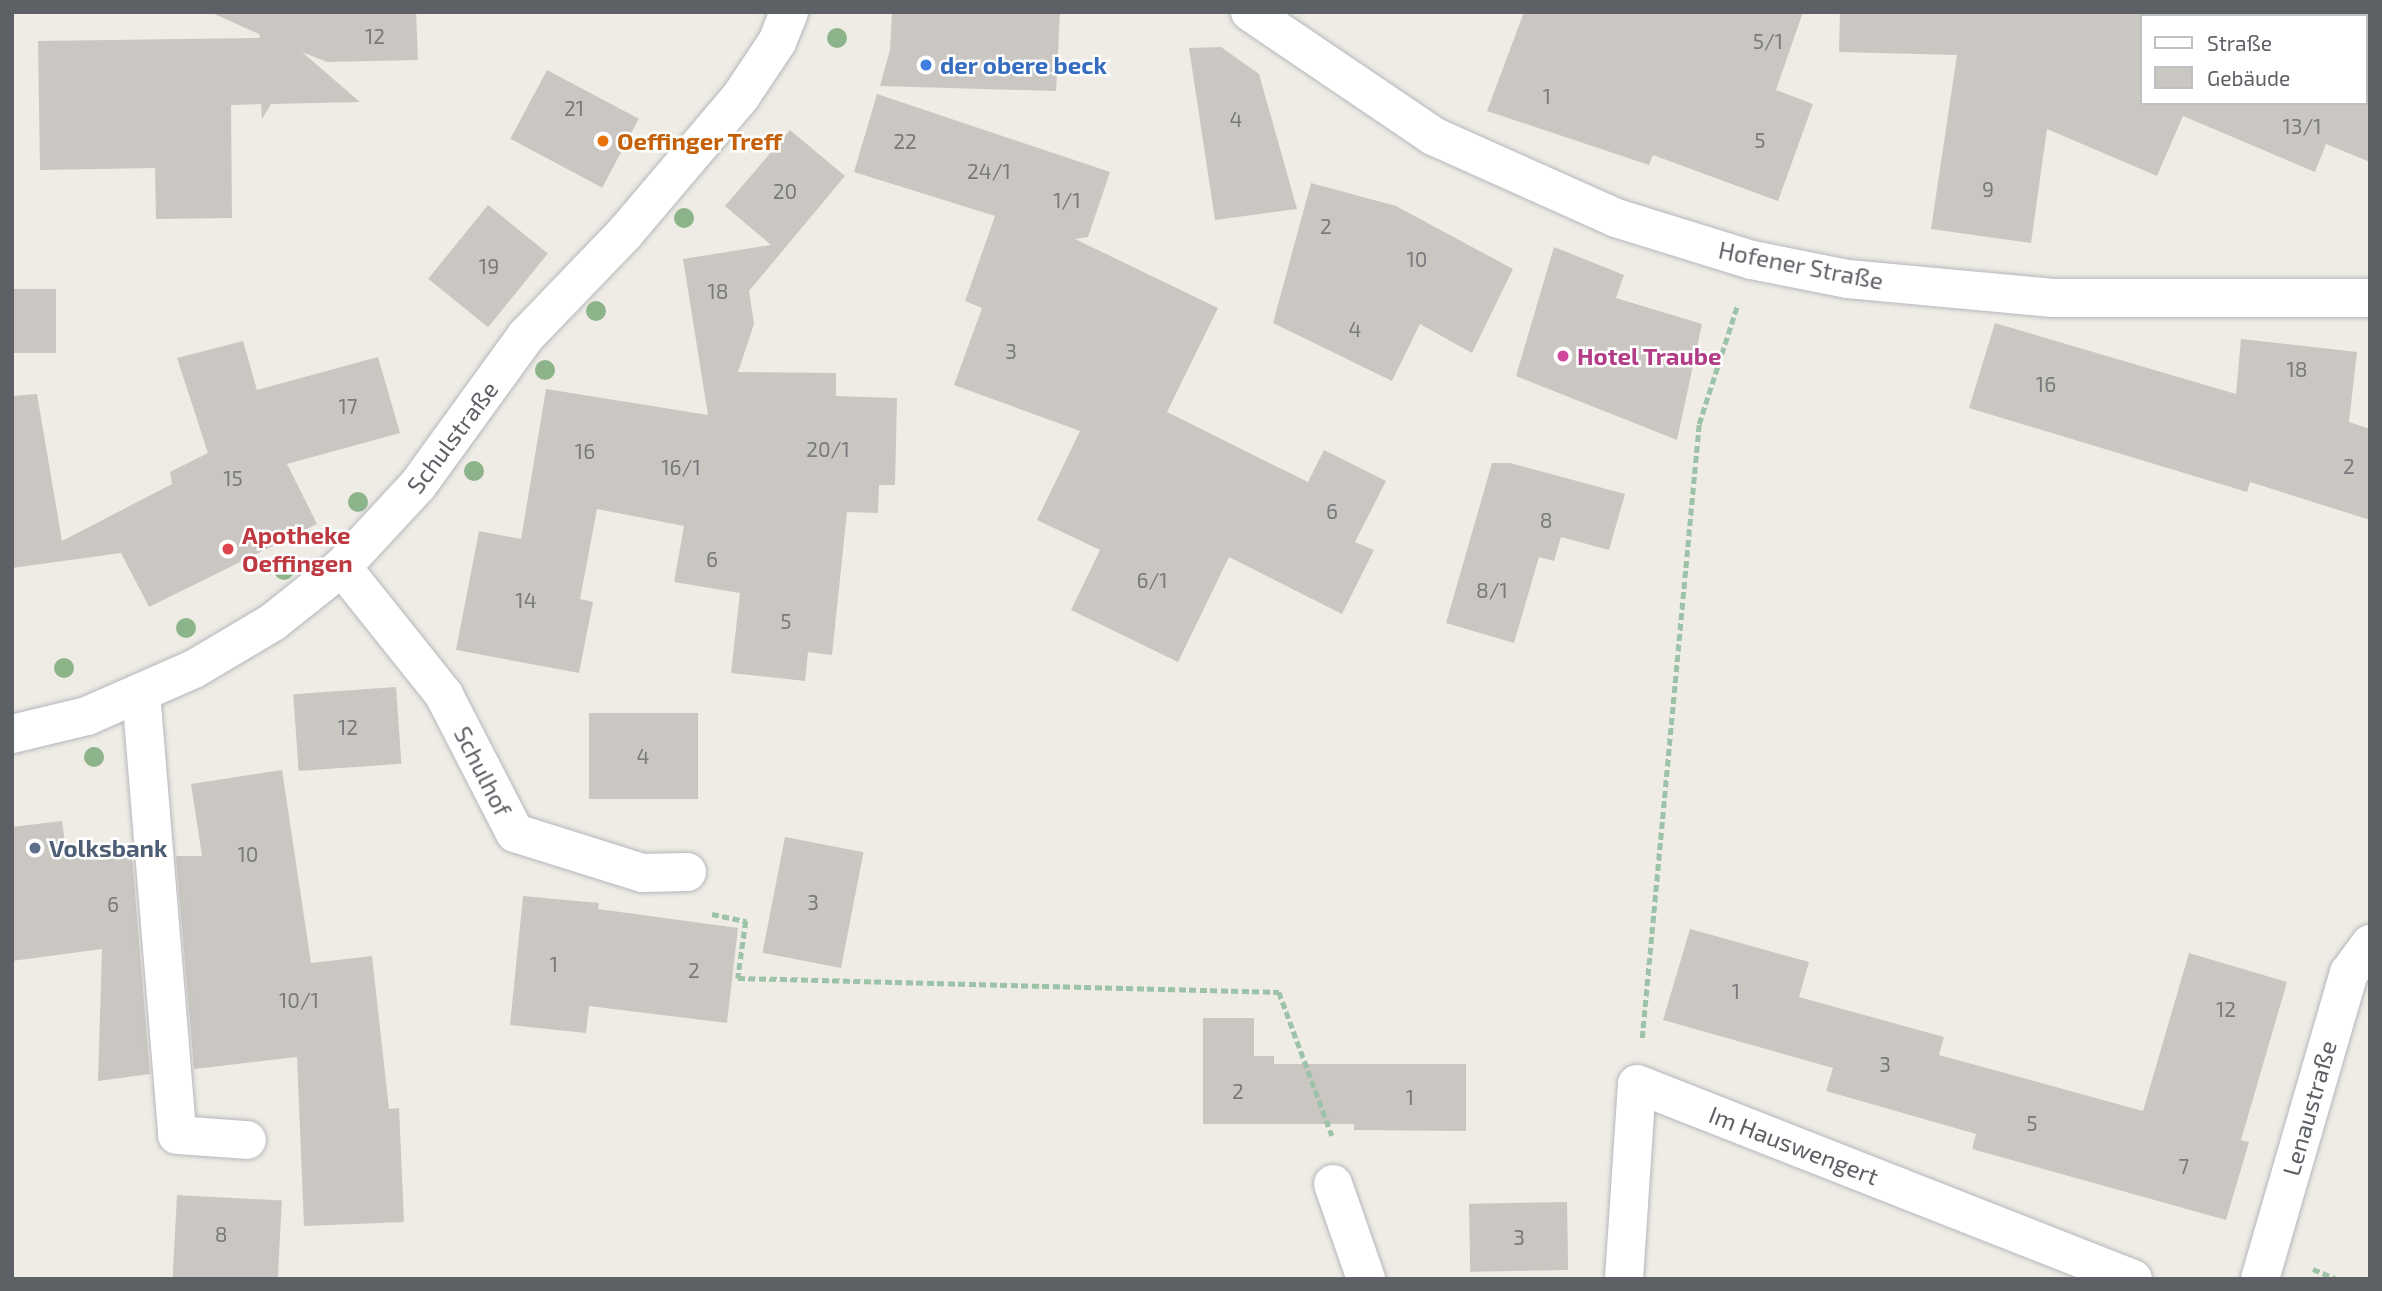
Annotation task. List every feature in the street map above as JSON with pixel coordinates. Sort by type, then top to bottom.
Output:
[{"type":"street","name":"Schulstraße","points":[[12,734],[87,716],[194,669],[273,622],[342,567],[418,485],[526,336],[625,233],[741,96],[777,42],[789,12]]},
{"type":"street","name":"Hofener Straße","points":[[1250,12],[1433,136],[1616,218],[1752,260],[1848,279],[2053,298],[2370,298]]},
{"type":"street","name":"Schulhof","points":[[342,567],[444,695],[515,833],[643,873],[688,872]]},
{"type":"street","points":[[141,693],[177,1135],[247,1140]]},
{"type":"street","name":"Lenaustraße","points":[[2260,1279],[2349,973],[2370,944]]},
{"type":"street","points":[[1624,1279],[1637,1084]]},
{"type":"street","name":"Im Hauswengert","points":[[1637,1084],[2133,1279]]},
{"type":"street","points":[[1337,1195],[1366,1279]]},
{"type":"path","points":[[1637,1084],[1699,424],[1752,260]]},
{"type":"path","points":[[744,932],[738,978],[1279,992],[1349,1185],[1337,1195]]},
{"type":"building","points":[[210,12],[416,12],[418,60],[327,62],[302,52],[360,102],[271,104],[262,119],[261,104],[231,105],[232,218],[156,219],[155,168],[40,170],[38,41],[260,38],[259,34]]},
{"type":"building","points":[[892,12],[1060,12],[1056,91],[880,86],[890,50]]},
{"type":"building","points":[[1524,12],[1803,12],[1776,90],[1813,104],[1778,201],[1653,155],[1649,165],[1487,111]]},
{"type":"building","points":[[1840,12],[2142,12],[2140,105],[2370,103],[2370,162],[2326,144],[2315,172],[2183,116],[2157,176],[2047,129],[2031,243],[1931,229],[1957,55],[1839,52]]},
{"type":"building","points":[[1221,47],[1259,74],[1297,209],[1215,220],[1189,48]]},
{"type":"building","points":[[547,70],[639,119],[602,188],[510,139]]},
{"type":"building","points":[[877,94],[1110,172],[1088,237],[1075,239],[1218,308],[1167,412],[1308,482],[1324,450],[1386,481],[1355,542],[1374,550],[1342,614],[1229,557],[1178,662],[1071,610],[1100,550],[1037,520],[1080,431],[954,385],[982,308],[965,301],[995,216],[854,172]]},
{"type":"building","points":[[790,130],[845,176],[749,291],[754,324],[738,372],[836,373],[836,396],[897,398],[895,485],[879,485],[878,513],[847,512],[832,655],[808,652],[805,681],[731,673],[740,593],[674,582],[684,526],[597,509],[580,599],[593,602],[579,673],[456,650],[479,531],[521,539],[546,389],[708,415],[683,259],[771,245],[725,206]]},
{"type":"building","points":[[1311,183],[1396,206],[1513,269],[1472,353],[1420,324],[1392,381],[1273,323]]},
{"type":"building","points":[[488,205],[548,253],[488,327],[428,279]]},
{"type":"building","name":"Hotel Traube","points":[[1554,247],[1624,275],[1616,298],[1702,324],[1677,440],[1516,376]]},
{"type":"building","points":[[12,289],[56,289],[56,353],[12,353]]},
{"type":"building","points":[[1995,323],[2236,394],[2241,339],[2357,352],[2349,422],[2370,429],[2370,520],[2250,482],[2247,492],[1969,408]]},
{"type":"building","points":[[243,341],[257,390],[378,357],[400,433],[287,464],[317,524],[149,607],[121,553],[12,568],[12,396],[37,394],[62,541],[172,484],[170,472],[208,453],[177,358]]},
{"type":"building","points":[[1492,463],[1510,463],[1625,494],[1609,550],[1561,537],[1554,561],[1539,557],[1514,643],[1446,623]]},
{"type":"building","points":[[396,687],[401,764],[299,771],[293,694]]},
{"type":"building","points":[[589,713],[698,713],[698,799],[589,799]]},
{"type":"building","points":[[282,770],[311,963],[372,956],[389,1109],[399,1108],[404,1222],[304,1226],[297,1057],[194,1069],[176,856],[202,856],[191,784]]},
{"type":"building","points":[[62,821],[67,856],[132,856],[150,1074],[98,1081],[102,949],[12,961],[12,827]]},
{"type":"building","points":[[785,837],[864,852],[841,968],[762,953]]},
{"type":"building","points":[[523,896],[599,903],[598,909],[738,928],[727,1023],[589,1006],[586,1033],[510,1025]]},
{"type":"building","points":[[1690,929],[1809,962],[1799,997],[1944,1037],[1939,1055],[2143,1111],[2189,953],[2287,982],[2241,1140],[2249,1142],[2226,1220],[1972,1149],[1976,1134],[1826,1091],[1833,1068],[1663,1020]]},
{"type":"building","points":[[1203,1018],[1254,1018],[1254,1056],[1274,1056],[1274,1064],[1466,1064],[1466,1131],[1354,1130],[1354,1124],[1203,1124]]},
{"type":"building","points":[[177,1195],[282,1200],[278,1279],[173,1279]]},
{"type":"building","points":[[1567,1202],[1568,1270],[1470,1272],[1469,1204]]},
{"type":"place","name":"der obere beck","points":[[926,65]]},
{"type":"place","name":"Oeffinger Treff","points":[[603,141]]},
{"type":"place","name":"Hotel Traube","points":[[1563,356]]},
{"type":"place","name":"Apotheke Oeffingen","points":[[228,549]]},
{"type":"place","name":"Volksbank","points":[[35,848]]}]
